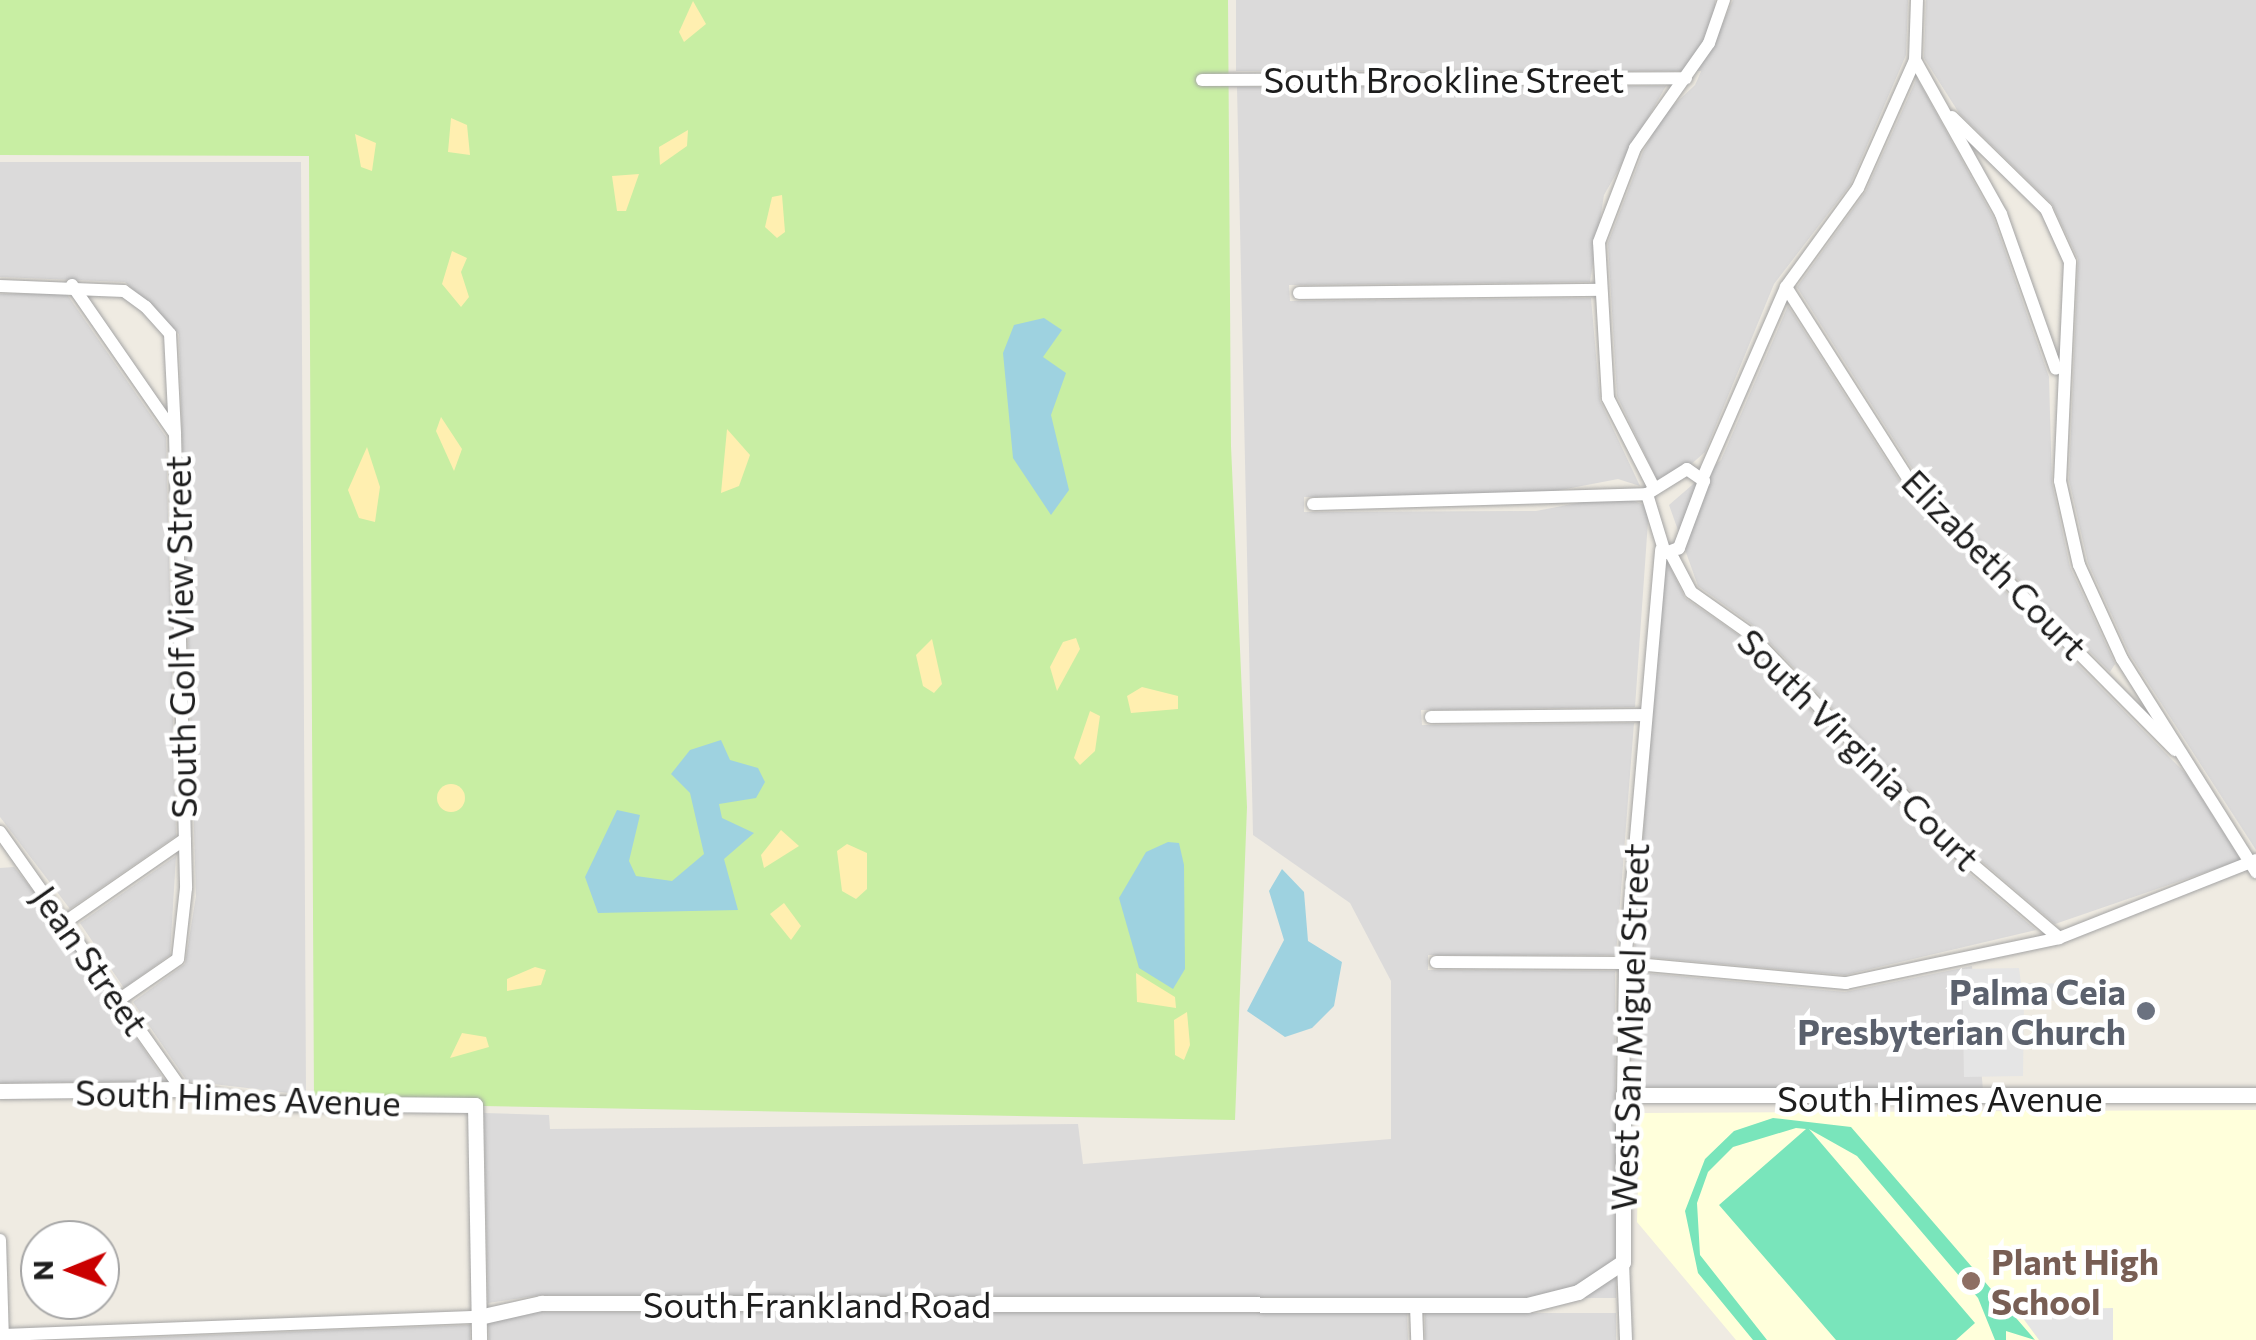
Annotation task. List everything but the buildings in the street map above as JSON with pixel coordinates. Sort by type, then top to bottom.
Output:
[{"type":"street","points":[[1666,552],[1649,489],[1608,398],[1599,242],[1612,198],[1655,110],[1686,78],[1724,0]]},
{"type":"street","points":[[1666,552],[1786,287],[1858,188],[1915,60],[1917,0]]},
{"type":"street","points":[[1915,60],[1952,117],[2001,214],[2058,376]]},
{"type":"street","name":"South Brookline Street","points":[[1202,80],[1686,78]]},
{"type":"street","points":[[1436,962],[1624,963],[1846,984],[2058,938],[2255,865],[2125,663],[2079,566],[2060,481],[2058,376],[2070,262],[2046,209],[1952,117]]},
{"type":"street","name":"South Golf View Street","points":[[0,286],[72,285],[124,290],[170,334],[185,839],[178,959],[120,999]]},
{"type":"street","name":"South Golf View Street","points":[[72,285],[175,434]]},
{"type":"street","name":"Elizabeth Court","points":[[1786,287],[1913,486],[2194,771]]},
{"type":"street","points":[[1299,293],[1600,290]]},
{"type":"street","points":[[1312,504],[1649,489],[1686,468],[1704,475]]},
{"type":"street","name":"West San Miguel Street","points":[[1626,1340],[1622,1262],[1624,963],[1644,715],[1666,552]]},
{"type":"street","name":"South Virginia Court","points":[[1666,552],[1691,592],[1749,632],[1950,846],[2058,938]]},
{"type":"street","name":"Elizabeth Court","points":[[2112,686],[2125,663]]},
{"type":"street","points":[[1431,717],[1644,715]]},
{"type":"street","name":"Jean Street","points":[[0,832],[68,920],[181,1088]]},
{"type":"street","name":"South Golf View Street","points":[[68,920],[185,839]]},
{"type":"street","points":[[0,860],[19,859]]},
{"type":"street","name":"South Himes Avenue","points":[[0,1091],[181,1088],[253,1103],[475,1105],[479,1316]]},
{"type":"street","name":"South Himes Avenue","points":[[1623,1096],[2256,1095]]},
{"type":"street","points":[[0,1240],[3,1338]]},
{"type":"street","name":"South Frankland Road","points":[[3,1338],[479,1316],[541,1303],[1527,1305],[1578,1292],[1622,1262]]},
{"type":"street","points":[[1416,1305],[1417,1340]]},
{"type":"street","points":[[479,1316],[479,1340]]},
{"type":"shaded area","points":[[1236,0],[1715,0],[1715,71],[1236,71]]},
{"type":"shaded area","points":[[1733,0],[1908,0],[1906,55],[1850,185],[1774,284],[1705,452],[1662,490],[1617,396],[1608,243],[1643,152],[1663,115],[1695,85]]},
{"type":"shaded area","points":[[1926,0],[2256,0],[2256,850],[2130,655],[2088,563],[2069,480],[2078,259],[2052,204],[1959,113],[1924,58]]},
{"type":"shaded area","points":[[1917,78],[1993,217],[2049,377],[2052,483],[2070,567],[2115,664],[2110,672],[1920,481],[1797,287],[1866,191]]},
{"type":"shaded area","points":[[1666,86],[1604,195],[1590,282],[1289,285],[1290,301],[1591,298],[1600,401],[1640,486],[1618,479],[1535,495],[1304,497],[1304,512],[1536,511],[1619,495],[1649,507],[1635,707],[1421,710],[1422,725],[1634,723],[1616,955],[1428,955],[1428,970],[1615,971],[1616,1298],[541,1295],[488,1303],[484,1113],[549,1115],[550,1129],[1078,1124],[1083,1164],[1391,1139],[1391,981],[1350,903],[1253,835],[1237,87]]},
{"type":"shaded area","points":[[0,162],[301,162],[306,1095],[187,1081],[133,1002],[185,964],[196,896],[179,334],[125,282],[0,277]]},
{"type":"shaded area","points":[[66,293],[166,437],[176,836],[70,909],[0,817],[0,294]]},
{"type":"shaded area","points":[[1788,306],[1906,491],[2187,775],[2241,860],[2055,924],[1957,840],[1754,626],[1698,586],[1669,505],[1721,460]]},
{"type":"shaded area","points":[[1665,556],[1685,598],[1743,638],[1944,852],[2036,930],[1845,975],[1634,956]]},
{"type":"shaded area","points":[[176,856],[170,955],[124,988],[80,923]]},
{"type":"shaded area","points":[[14,867],[61,925],[165,1081],[0,1083],[0,868]]},
{"type":"shaded area","points":[[1972,966],[1983,1090],[1632,1087],[1634,972],[1845,992]]},
{"type":"shaded area","points":[[2019,968],[2021,983],[2094,984],[2094,1000],[2024,1001],[2023,1076],[1964,1077],[1962,969]]},
{"type":"shaded area","name":"Plant High School","points":[[2256,1110],[2256,1340],[1736,1340],[1637,1222],[1640,1113]]},
{"type":"shaded area","points":[[2113,1308],[2113,1340],[2039,1340],[2017,1310]]},
{"type":"shaded area","points":[[508,1312],[1407,1313],[1408,1340],[489,1340],[488,1321]]},
{"type":"shaded area","points":[[1425,1313],[1616,1313],[1616,1340],[1425,1340]]},
{"type":"shaded area","points":[[470,1325],[470,1340],[83,1340]]},
{"type":"green space","points":[[0,0],[1228,0],[1231,446],[1247,807],[1235,1120],[314,1103],[309,156],[0,155]]},
{"type":"green space","points":[[1773,1118],[1851,1127],[2035,1340],[2006,1331],[2006,1340],[1995,1340],[1978,1298],[1857,1156],[1809,1129],[1975,1323],[1956,1340],[1836,1340],[1719,1205],[1806,1129],[1796,1128],[1733,1147],[1708,1172],[1697,1203],[1700,1255],[1767,1340],[1753,1340],[1698,1273],[1685,1211],[1705,1159],[1734,1131]]},
{"type":"sand","points":[[693,1],[706,24],[684,42],[679,32]]},
{"type":"sand","points":[[451,118],[467,125],[470,155],[448,152]]},
{"type":"sand","points":[[688,130],[687,146],[660,165],[659,147]]},
{"type":"sand","points":[[355,134],[376,143],[372,171],[361,167]]},
{"type":"sand","points":[[639,174],[626,211],[617,211],[612,176]]},
{"type":"sand","points":[[782,195],[785,232],[777,238],[765,227],[772,197]]},
{"type":"sand","points":[[452,251],[467,258],[461,272],[469,297],[461,307],[442,284]]},
{"type":"sand","points":[[441,417],[462,449],[454,471],[436,431]]},
{"type":"sand","points":[[727,429],[750,455],[739,486],[721,493]]},
{"type":"sand","points":[[367,447],[380,487],[375,522],[359,518],[348,490]]},
{"type":"sand","points":[[1076,638],[1080,649],[1057,691],[1050,667],[1063,642]]},
{"type":"sand","points":[[932,639],[942,684],[934,693],[923,686],[916,655]]},
{"type":"sand","points":[[1142,687],[1178,696],[1178,709],[1131,713],[1127,696]]},
{"type":"sand","points":[[1090,711],[1100,716],[1095,751],[1080,765],[1074,758]]},
{"type":"sand","points":[[451,784],[461,788],[465,798],[461,808],[451,812],[441,808],[437,798],[441,788]]},
{"type":"sand","points":[[781,830],[799,846],[764,868],[761,855]]},
{"type":"sand","points":[[847,844],[867,853],[867,889],[856,899],[842,891],[837,851]]},
{"type":"sand","points":[[784,903],[801,926],[791,940],[770,914]]},
{"type":"sand","points":[[535,967],[546,970],[541,985],[507,991],[507,979]]},
{"type":"sand","points":[[1136,973],[1175,997],[1176,1008],[1137,1002]]},
{"type":"sand","points":[[1187,1012],[1190,1045],[1184,1060],[1175,1055],[1174,1020]]},
{"type":"sand","points":[[462,1033],[486,1037],[489,1047],[450,1058]]},
{"type":"water","points":[[1044,318],[1062,330],[1043,357],[1066,373],[1051,415],[1069,490],[1051,515],[1013,458],[1003,353],[1014,325]]},
{"type":"water","points":[[721,740],[730,760],[758,768],[765,782],[756,798],[719,804],[722,818],[754,833],[724,859],[738,910],[598,913],[585,877],[617,810],[640,815],[629,861],[636,876],[672,881],[704,854],[690,793],[671,774],[690,750]]},
{"type":"water","points":[[1168,842],[1179,843],[1184,865],[1185,969],[1173,989],[1139,968],[1119,898],[1146,852]]},
{"type":"water","points":[[1282,869],[1304,892],[1308,941],[1342,962],[1334,1006],[1312,1028],[1285,1037],[1247,1011],[1284,940],[1269,891]]},
{"type":"place","name":"Palma Ceia Presbyterian Church","points":[[2146,1011]]},
{"type":"place","name":"Plant High School","points":[[1971,1281]]}]
